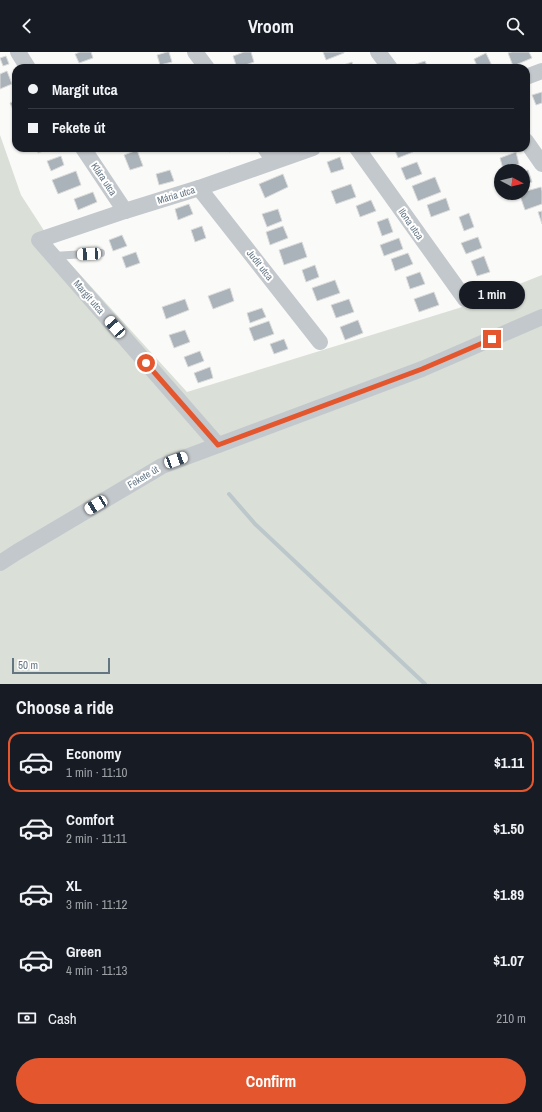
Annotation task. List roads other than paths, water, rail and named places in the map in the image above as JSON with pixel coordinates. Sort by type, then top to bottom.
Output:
[{"type":"street","points":[[18,52],[26,64]]},
{"type":"street","points":[[195,52],[204,64]]},
{"type":"street","points":[[378,52],[387,64]]},
{"type":"street","points":[[530,76],[542,71]]},
{"type":"street","points":[[530,147],[542,164]]},
{"type":"street","name":"Klára utca","points":[[85,152],[125,211]]},
{"type":"street","points":[[268,152],[274,161]]},
{"type":"street","name":"Mária utca","points":[[39,240],[199,188],[301,152]]},
{"type":"street","name":"Ilona utca","points":[[361,152],[465,299]]},
{"type":"street","name":"Judit utca","points":[[199,188],[320,342]]},
{"type":"street","name":"Margit utca","points":[[39,240],[218,445]]},
{"type":"street","name":"Fekete út","points":[[0,563],[162,466],[422,369],[542,317]]},
{"type":"lane","points":[[53,256],[101,253]]},
{"type":"waterway","points":[[229,494],[255,524],[425,684]]}]
